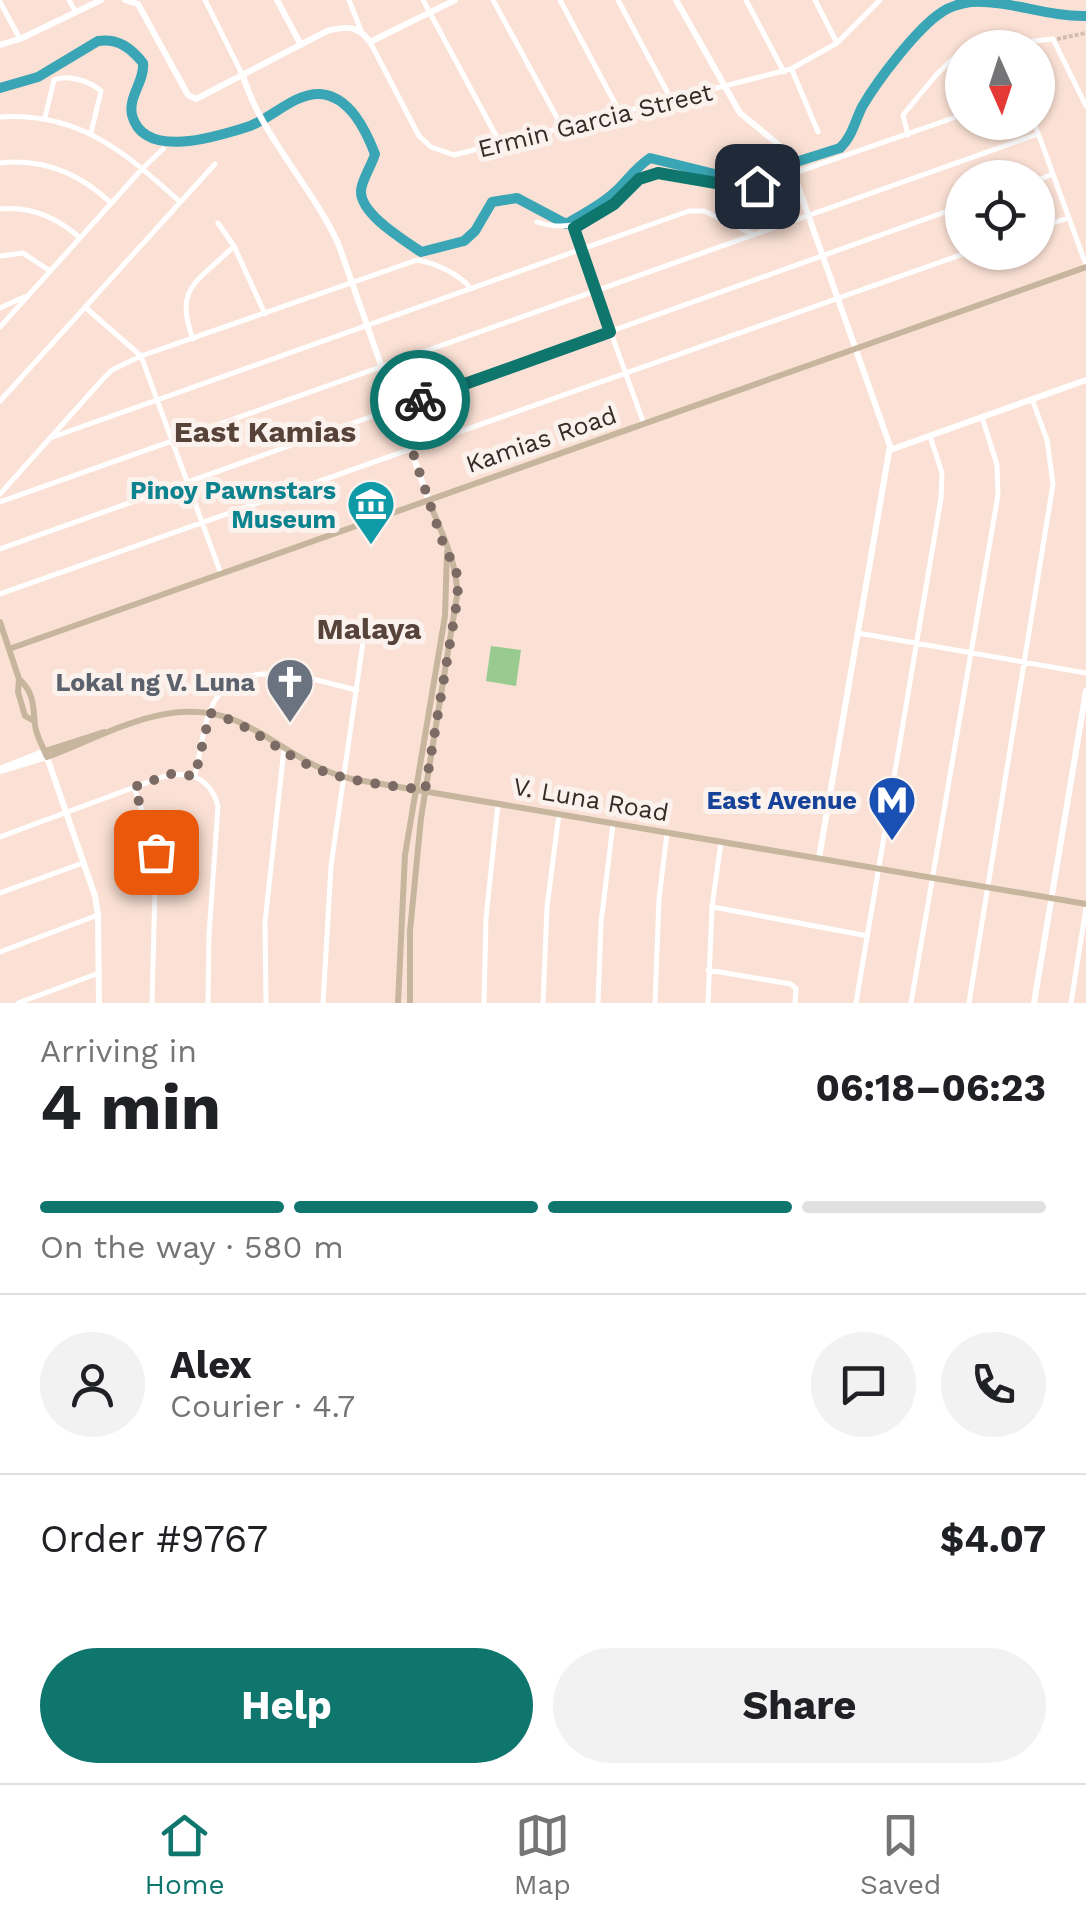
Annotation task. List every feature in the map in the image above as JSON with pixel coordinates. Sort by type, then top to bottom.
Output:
[{"type":"main road","name":"Kamias Road","points":[[9,649],[1086,266]]},
{"type":"main road","points":[[410,1003],[410,931],[425,790],[458,596],[456,566],[446,552],[429,501]]},
{"type":"main road","points":[[398,1003],[404,871],[445,616],[446,552]]},
{"type":"main road","points":[[0,622],[19,680],[29,690],[36,712],[34,722],[46,754]]},
{"type":"main road","name":"V. Luna Road","points":[[46,754],[158,714],[210,713],[247,726],[307,764],[341,777],[1086,906]]},
{"type":"street","points":[[69,0],[74,11]]},
{"type":"street","points":[[0,45],[101,0]]},
{"type":"street","points":[[125,0],[137,2],[190,97],[200,98],[300,45],[343,27],[362,32]]},
{"type":"street","points":[[205,0],[266,127],[322,210],[383,366],[429,501]]},
{"type":"street","points":[[276,0],[300,45]]},
{"type":"street","points":[[349,0],[362,32]]},
{"type":"street","points":[[423,0],[500,143]]},
{"type":"street","points":[[370,42],[455,0]]},
{"type":"street","points":[[493,0],[561,126]]},
{"type":"street","points":[[560,0],[619,112]]},
{"type":"street","points":[[618,0],[671,100]]},
{"type":"street","points":[[676,0],[740,113],[779,145],[788,158],[890,450],[819,858]]},
{"type":"street","points":[[746,0],[788,70],[818,132]]},
{"type":"street","points":[[814,0],[837,43]]},
{"type":"street","name":"Ermin Garcia Street","points":[[362,32],[420,136],[430,147],[454,154],[788,70],[837,43],[878,0]]},
{"type":"street","points":[[0,2],[20,38]]},
{"type":"street","points":[[1055,43],[1086,106]]},
{"type":"street","points":[[908,134],[904,112],[945,66]]},
{"type":"street","points":[[45,118],[54,80],[82,80],[101,91],[90,132]]},
{"type":"street","points":[[0,118],[45,118],[90,132],[179,201]]},
{"type":"street","points":[[536,222],[574,228],[614,204],[639,179],[658,173],[739,187],[757,186],[945,121]]},
{"type":"street","points":[[0,498],[172,442],[1022,140]]},
{"type":"street","points":[[0,327],[163,149]]},
{"type":"street","points":[[0,163],[55,168],[76,176],[111,203]]},
{"type":"street","points":[[0,401],[215,164]]},
{"type":"street","points":[[1055,180],[1086,266]]},
{"type":"street","points":[[0,210],[40,212],[68,226],[80,238]]},
{"type":"street","points":[[50,438],[694,210],[754,235]]},
{"type":"street","points":[[0,550],[945,212]]},
{"type":"street","points":[[1055,222],[1068,218]]},
{"type":"street","points":[[218,224],[234,246],[265,314]]},
{"type":"street","points":[[574,228],[644,424]]},
{"type":"street","points":[[194,340],[184,311],[186,295],[234,246]]},
{"type":"street","points":[[0,256],[23,253],[50,271]]},
{"type":"street","points":[[0,498],[112,370],[141,356],[420,260],[467,282],[472,289]]},
{"type":"street","points":[[0,594],[945,260]]},
{"type":"street","points":[[0,308],[29,295]]},
{"type":"street","points":[[86,308],[141,356],[221,574]]},
{"type":"street","points":[[890,450],[1086,380]]},
{"type":"street","points":[[969,1003],[1054,484],[1047,440],[1032,400]]},
{"type":"street","points":[[911,1003],[999,478],[982,417]]},
{"type":"street","points":[[856,1003],[943,481],[930,436]]},
{"type":"street","points":[[858,633],[1086,674]]},
{"type":"street","points":[[323,1003],[326,924],[341,777],[364,635]]},
{"type":"street","points":[[0,652],[9,649]]},
{"type":"street","points":[[195,776],[210,713],[228,686],[258,674],[280,674],[357,690]]},
{"type":"street","points":[[1034,1003],[1086,691]]},
{"type":"street","points":[[266,1003],[265,922],[284,749]]},
{"type":"street","points":[[0,770],[46,754],[98,915],[99,1003]]},
{"type":"street","points":[[0,837],[171,774],[195,776],[209,785],[218,806],[208,935],[208,1003]]},
{"type":"street","points":[[134,787],[156,852],[152,1003]]},
{"type":"street","points":[[484,1003],[486,918],[498,804]]},
{"type":"street","points":[[543,1003],[547,907],[559,814]]},
{"type":"street","points":[[598,1003],[600,922],[613,824]]},
{"type":"street","points":[[655,1003],[659,899],[667,833]]},
{"type":"street","points":[[708,1003],[712,907],[721,842]]},
{"type":"street","points":[[0,893],[83,862]]},
{"type":"street","points":[[1070,1003],[1086,906]]},
{"type":"street","points":[[712,907],[868,936]]},
{"type":"street","points":[[0,952],[98,915]]},
{"type":"street","points":[[708,970],[792,984],[796,989],[795,1003]]},
{"type":"street","points":[[18,1003],[100,974]]},
{"type":"green space","points":[[491,646],[521,650],[516,686],[486,681]]},
{"type":"waterway","points":[[0,88],[38,77],[105,40],[124,45],[143,63],[131,108],[139,129],[151,138],[184,142],[220,135],[259,122],[302,97],[331,96],[355,116],[375,154],[361,187],[368,209],[384,226],[421,252],[464,241],[475,231],[492,202],[517,198],[566,224],[609,197],[650,158],[739,180],[840,148],[862,107],[898,56],[932,20],[956,5],[986,2],[1086,16]]},
{"type":"tunnel","points":[[1057,39],[1086,33]]},
{"type":"way so far","points":[[156,852],[134,787],[171,774],[195,776],[210,713],[247,726],[322,771],[425,790],[458,580],[398,408],[420,400]]},
{"type":"place","name":"Pinoy Pawnstars Museum","points":[[371,546]]},
{"type":"place","name":"Lokal ng V. Luna","points":[[290,724]]},
{"type":"place","name":"East Avenue","points":[[892,842]]},
{"type":"district","name":"East Kamias","points":[[265,432]]},
{"type":"district","name":"Malaya","points":[[369,629]]},
{"type":"route","points":[[420,400],[610,332],[574,228],[614,204],[639,179],[658,173],[739,187],[757,186]]}]
